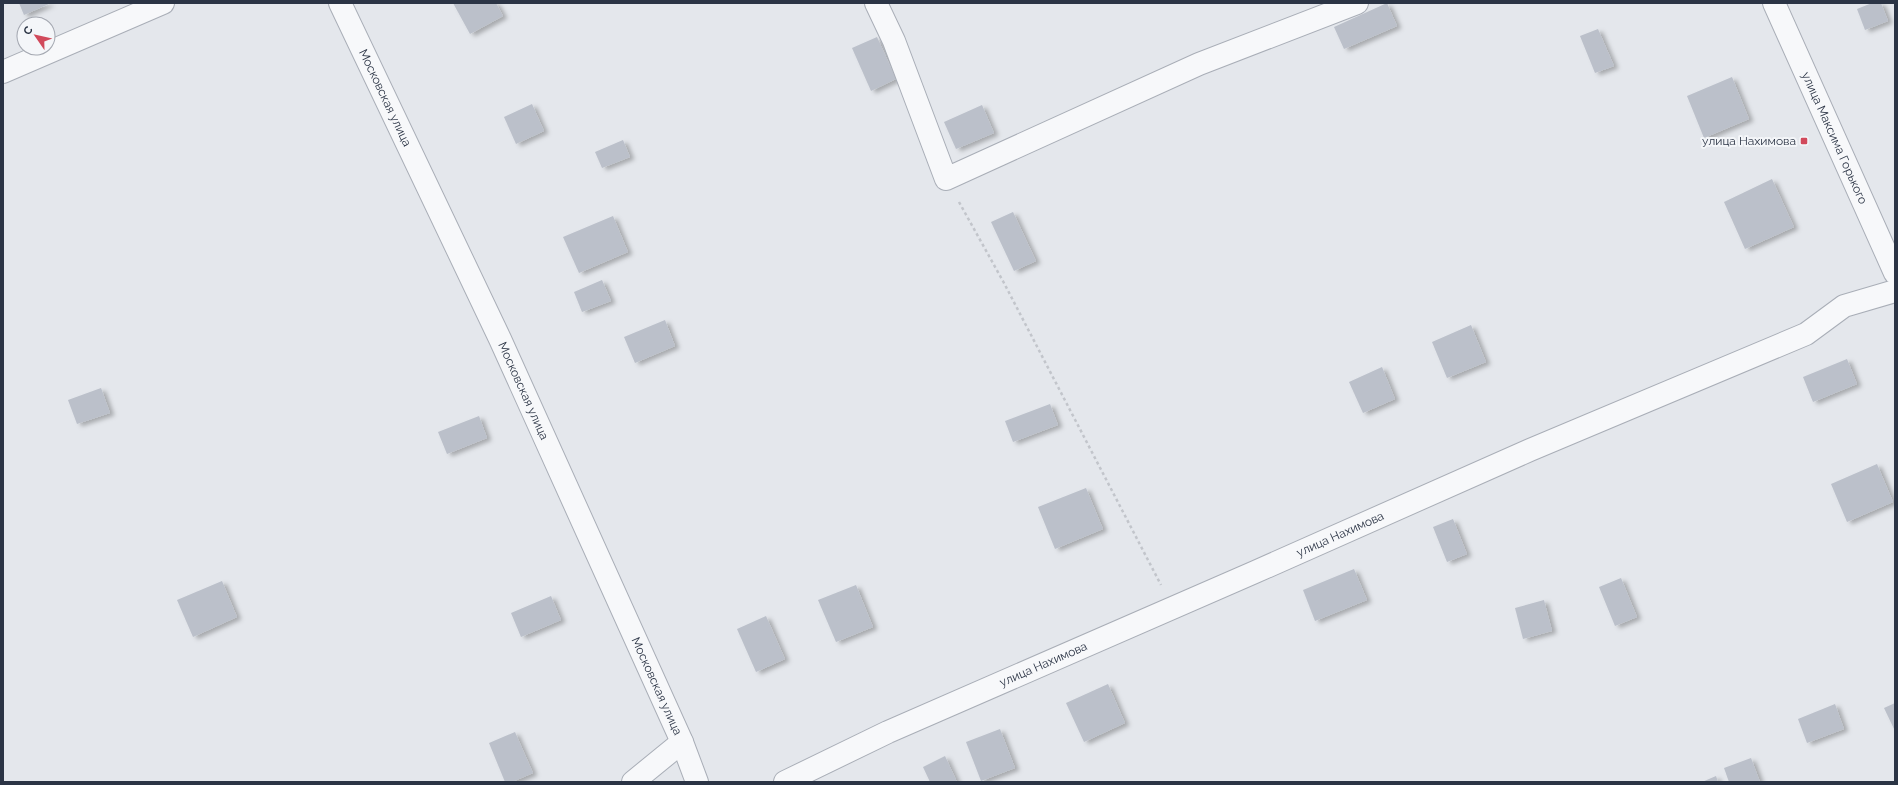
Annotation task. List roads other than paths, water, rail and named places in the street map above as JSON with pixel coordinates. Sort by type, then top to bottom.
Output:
[{"type":"street","points":[[3,72],[164,3]]},
{"type":"street","name":"Московская улица","points":[[340,3],[500,339],[682,742],[697,782]]},
{"type":"street","points":[[876,3],[894,41],[946,179],[1199,64],[1357,3]]},
{"type":"street","name":"улица Максима Горького","points":[[1774,3],[1890,248],[1895,273]]},
{"type":"street","name":"улица Нахимова","points":[[785,782],[888,732],[1530,450],[1806,334],[1844,306],[1895,291]]},
{"type":"street","points":[[633,782],[682,742]]},
{"type":"place","name":"улица Нахимова","points":[[1804,141]]}]
